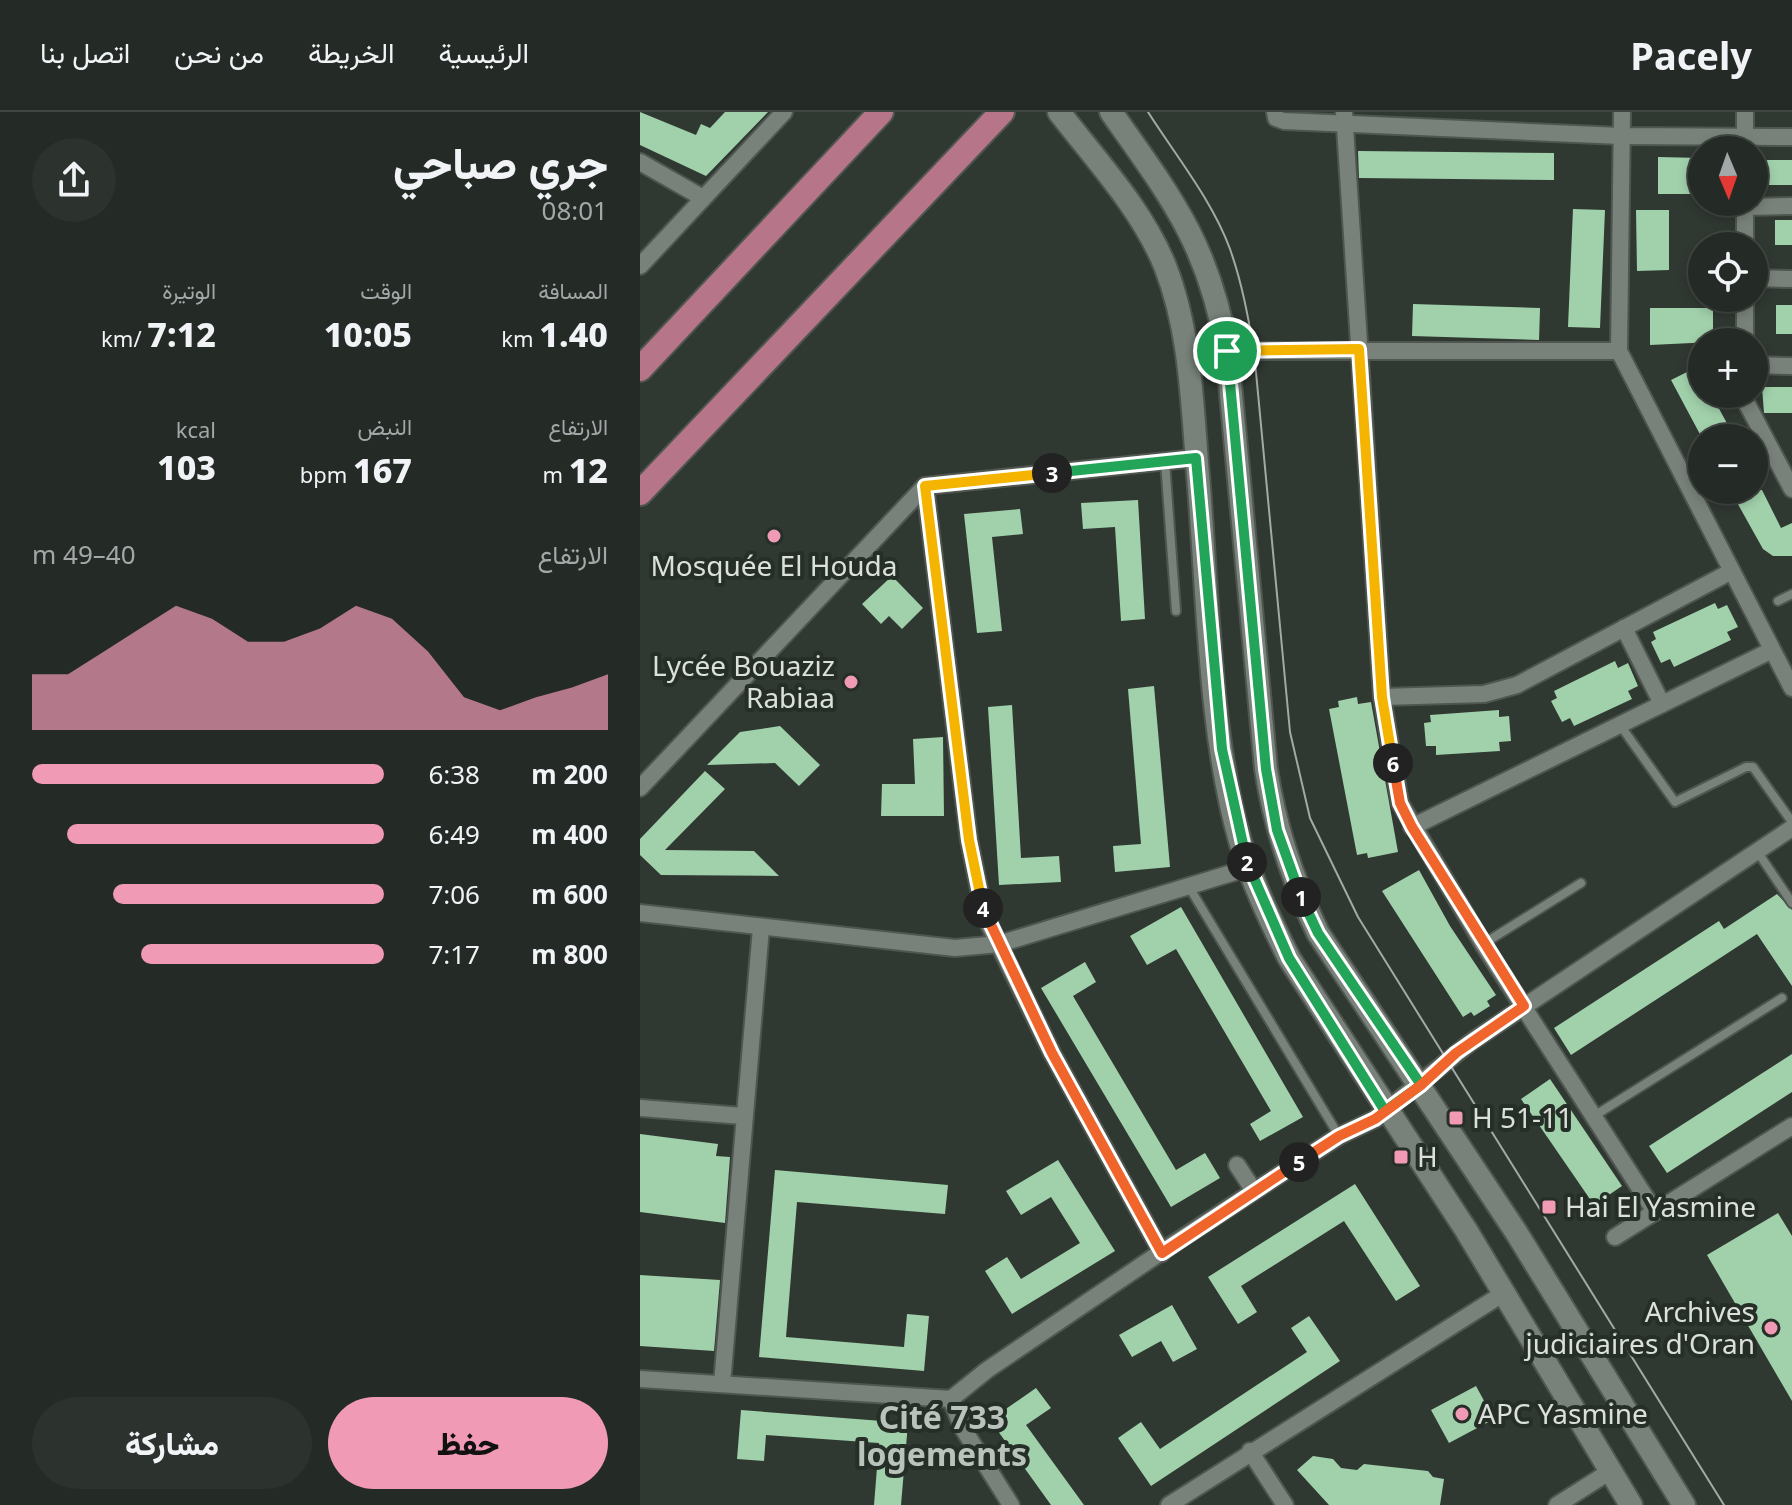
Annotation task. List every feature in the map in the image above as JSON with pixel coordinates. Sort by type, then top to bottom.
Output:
[{"type":"main road","points":[[640,369],[881,112]]},
{"type":"main road","points":[[640,493],[1002,112]]},
{"type":"main road","points":[[1059,112],[1130,204],[1164,264],[1185,342],[1222,749],[1231,804],[1248,868],[1289,958],[1504,1293],[1631,1505]]},
{"type":"main road","points":[[1111,112],[1178,206],[1216,295],[1227,351],[1257,701],[1277,830],[1287,864],[1318,933],[1421,1085],[1684,1505]]},
{"type":"street","points":[[640,266],[784,112]]},
{"type":"street","points":[[1275,112],[1276,118],[1284,121],[1344,117],[1688,140]]},
{"type":"street","points":[[1622,112],[1619,351],[1770,651],[1792,688]]},
{"type":"street","points":[[1745,112],[1745,136]]},
{"type":"street","points":[[1344,117],[1382,697],[1400,803],[1483,944],[1655,1212]]},
{"type":"street","points":[[1768,140],[1792,137]]},
{"type":"street","points":[[640,162],[703,198]]},
{"type":"street","points":[[1768,205],[1792,206]]},
{"type":"street","points":[[1768,278],[1792,279]]},
{"type":"street","points":[[1227,351],[1619,351]]},
{"type":"street","points":[[1768,365],[1792,366]]},
{"type":"street","points":[[1749,408],[1792,489]]},
{"type":"street","points":[[640,788],[925,486],[1196,458]]},
{"type":"street","points":[[925,486],[969,840],[984,914],[1052,1053],[1162,1253]]},
{"type":"street","points":[[1382,697],[1484,694],[1517,685],[1730,572]]},
{"type":"street","points":[[1624,628],[1662,704]]},
{"type":"street","points":[[1412,827],[1770,651]]},
{"type":"street","points":[[640,1379],[951,1399],[987,1370],[1254,1191],[1339,1136],[1385,1111],[1421,1085],[1456,1053],[1792,825]]},
{"type":"street","points":[[640,913],[955,948],[999,944],[1248,868]]},
{"type":"street","points":[[722,1384],[761,928]]},
{"type":"street","points":[[640,1108],[743,1116]]},
{"type":"street","points":[[1615,1237],[1792,1126]]},
{"type":"street","points":[[1237,1165],[1254,1191]]},
{"type":"street","points":[[1169,1505],[1504,1293]]},
{"type":"street","points":[[951,1399],[962,1427],[1011,1505]]},
{"type":"street","points":[[1250,1451],[1285,1505]]},
{"type":"street","points":[[1557,1505],[1609,1472]]},
{"type":"lane","points":[[1165,461],[1176,611]]},
{"type":"lane","points":[[1778,601],[1792,594]]},
{"type":"lane","points":[[1620,725],[1675,802],[1746,767],[1753,767],[1792,825]]},
{"type":"lane","points":[[1756,850],[1792,903]]},
{"type":"lane","points":[[1483,944],[1581,883]]},
{"type":"lane","points":[[1189,887],[1339,1136]]},
{"type":"lane","points":[[1593,1116],[1782,998]]},
{"type":"building","points":[[640,112],[696,135],[701,124],[710,128],[725,112],[768,112],[706,176],[640,145]]},
{"type":"building","points":[[1358,151],[1554,153],[1554,180],[1359,178]]},
{"type":"building","points":[[1658,157],[1688,158],[1688,194],[1658,194]]},
{"type":"building","points":[[1768,160],[1792,160],[1792,185],[1768,185]]},
{"type":"building","points":[[1573,209],[1605,210],[1600,328],[1568,327]]},
{"type":"building","points":[[1636,210],[1669,210],[1669,270],[1637,271]]},
{"type":"building","points":[[1775,220],[1792,220],[1792,245],[1775,245]]},
{"type":"building","points":[[1413,304],[1540,308],[1539,340],[1412,336]]},
{"type":"building","points":[[1776,305],[1792,305],[1792,334],[1776,334]]},
{"type":"building","points":[[1650,308],[1688,308],[1688,312],[1713,312],[1713,328],[1688,328],[1688,343],[1650,345]]},
{"type":"building","points":[[1688,372],[1688,408],[1719,408],[1727,424],[1695,424],[1671,380]]},
{"type":"building","points":[[1768,387],[1792,387],[1792,413],[1764,413],[1764,408],[1768,408]]},
{"type":"building","points":[[1138,500],[1145,619],[1121,621],[1115,527],[1083,529],[1081,503]]},
{"type":"building","points":[[1768,502],[1781,528],[1792,523],[1792,556],[1773,556],[1763,549],[1738,504]]},
{"type":"building","points":[[1020,509],[1023,534],[992,537],[1002,631],[977,633],[964,514]]},
{"type":"building","points":[[892,576],[923,608],[902,629],[889,616],[881,624],[862,604]]},
{"type":"building","points":[[1715,603],[1718,609],[1727,605],[1738,627],[1727,632],[1731,640],[1674,667],[1670,659],[1661,663],[1651,642],[1656,639],[1653,632]]},
{"type":"building","points":[[1615,661],[1618,668],[1628,663],[1638,686],[1628,691],[1632,699],[1574,726],[1570,718],[1562,722],[1551,701],[1557,698],[1554,691]]},
{"type":"building","points":[[1154,686],[1170,867],[1115,872],[1113,846],[1141,844],[1128,689]]},
{"type":"building","points":[[1357,697],[1358,704],[1371,702],[1398,852],[1368,858],[1367,853],[1357,855],[1329,709],[1339,707],[1338,701]]},
{"type":"building","points":[[1012,705],[1021,858],[1059,856],[1061,882],[999,885],[988,707]]},
{"type":"building","points":[[1499,710],[1499,717],[1509,716],[1511,741],[1499,742],[1500,751],[1436,755],[1436,746],[1426,746],[1424,723],[1431,722],[1430,715]]},
{"type":"building","points":[[780,726],[820,765],[799,786],[775,763],[707,765],[740,732]]},
{"type":"building","points":[[943,737],[944,816],[881,816],[882,784],[915,784],[913,739]]},
{"type":"building","points":[[705,771],[725,789],[665,850],[754,851],[779,876],[661,875],[640,855],[640,839]]},
{"type":"building","points":[[1419,870],[1450,926],[1496,995],[1487,1001],[1490,1006],[1474,1016],[1471,1012],[1463,1017],[1382,891]]},
{"type":"building","points":[[1777,894],[1792,910],[1792,986],[1757,934],[1571,1055],[1554,1028],[1719,921],[1724,929]]},
{"type":"building","points":[[1181,907],[1303,1117],[1260,1141],[1250,1124],[1271,1111],[1176,949],[1147,965],[1130,936]]},
{"type":"building","points":[[1085,962],[1096,982],[1073,996],[1176,1170],[1205,1153],[1220,1178],[1171,1207],[1041,988]]},
{"type":"building","points":[[1792,1054],[1792,1092],[1667,1173],[1649,1146]]},
{"type":"building","points":[[1550,1079],[1622,1186],[1594,1205],[1521,1099]]},
{"type":"building","points":[[640,1134],[718,1144],[716,1156],[730,1157],[725,1223],[640,1212]]},
{"type":"building","points":[[1058,1160],[1115,1251],[1012,1314],[985,1271],[1007,1257],[1021,1279],[1080,1243],[1051,1197],[1021,1215],[1006,1191]]},
{"type":"building","points":[[775,1170],[948,1185],[945,1214],[797,1202],[786,1337],[904,1347],[907,1314],[929,1316],[924,1371],[759,1357]]},
{"type":"building","points":[[1355,1184],[1420,1286],[1396,1301],[1344,1221],[1241,1286],[1257,1312],[1238,1324],[1208,1277]]},
{"type":"building","name":"Archives judiciaires d'Oran","points":[[1778,1213],[1792,1236],[1792,1401],[1707,1255]]},
{"type":"building","points":[[640,1275],[720,1280],[714,1351],[640,1346]]},
{"type":"building","points":[[1172,1305],[1197,1349],[1173,1362],[1161,1341],[1132,1357],[1119,1335]]},
{"type":"building","points":[[1309,1316],[1340,1361],[1151,1486],[1118,1438],[1141,1422],[1160,1449],[1307,1352],[1291,1328]]},
{"type":"building","name":"APC Yasmine","points":[[1476,1386],[1494,1419],[1449,1443],[1431,1410]]},
{"type":"building","points":[[1036,1388],[1051,1408],[1026,1425],[1084,1505],[1051,1505],[990,1420]]},
{"type":"building","points":[[741,1410],[908,1423],[901,1505],[874,1505],[879,1443],[766,1435],[764,1461],[737,1459]]},
{"type":"building","points":[[1313,1456],[1333,1459],[1341,1468],[1357,1470],[1364,1464],[1428,1471],[1433,1477],[1444,1479],[1440,1505],[1329,1505],[1297,1470]]},
{"type":"tram line","points":[[1148,112],[1214,213],[1230,249],[1244,300],[1254,351],[1290,732],[1310,818],[1358,917],[1724,1505]]},
{"type":"place","name":"Mosquée El Houda","points":[[774,536]]},
{"type":"place","name":"Lycée Bouaziz Rabiaa","points":[[851,682]]},
{"type":"place","name":"H 51-11","points":[[1456,1118]]},
{"type":"place","name":"H","points":[[1401,1157]]},
{"type":"place","name":"Hai El Yasmine","points":[[1549,1207]]},
{"type":"place","name":"Archives judiciaires d'Oran","points":[[1771,1328]]},
{"type":"place","name":"APC Yasmine","points":[[1462,1414]]},
{"type":"district","name":"Cité 733 logements","points":[[942,1436]]},
{"type":"route","points":[[1227,351],[1257,701],[1277,830],[1287,864],[1318,933],[1421,1085],[1385,1111],[1289,958],[1267,914],[1239,837],[1222,749],[1196,458],[925,486],[969,840],[984,914],[1052,1053],[1162,1253],[1339,1136],[1375,1119],[1421,1085],[1456,1053],[1524,1006],[1483,944],[1400,803],[1382,697],[1359,349],[1227,351]]}]
